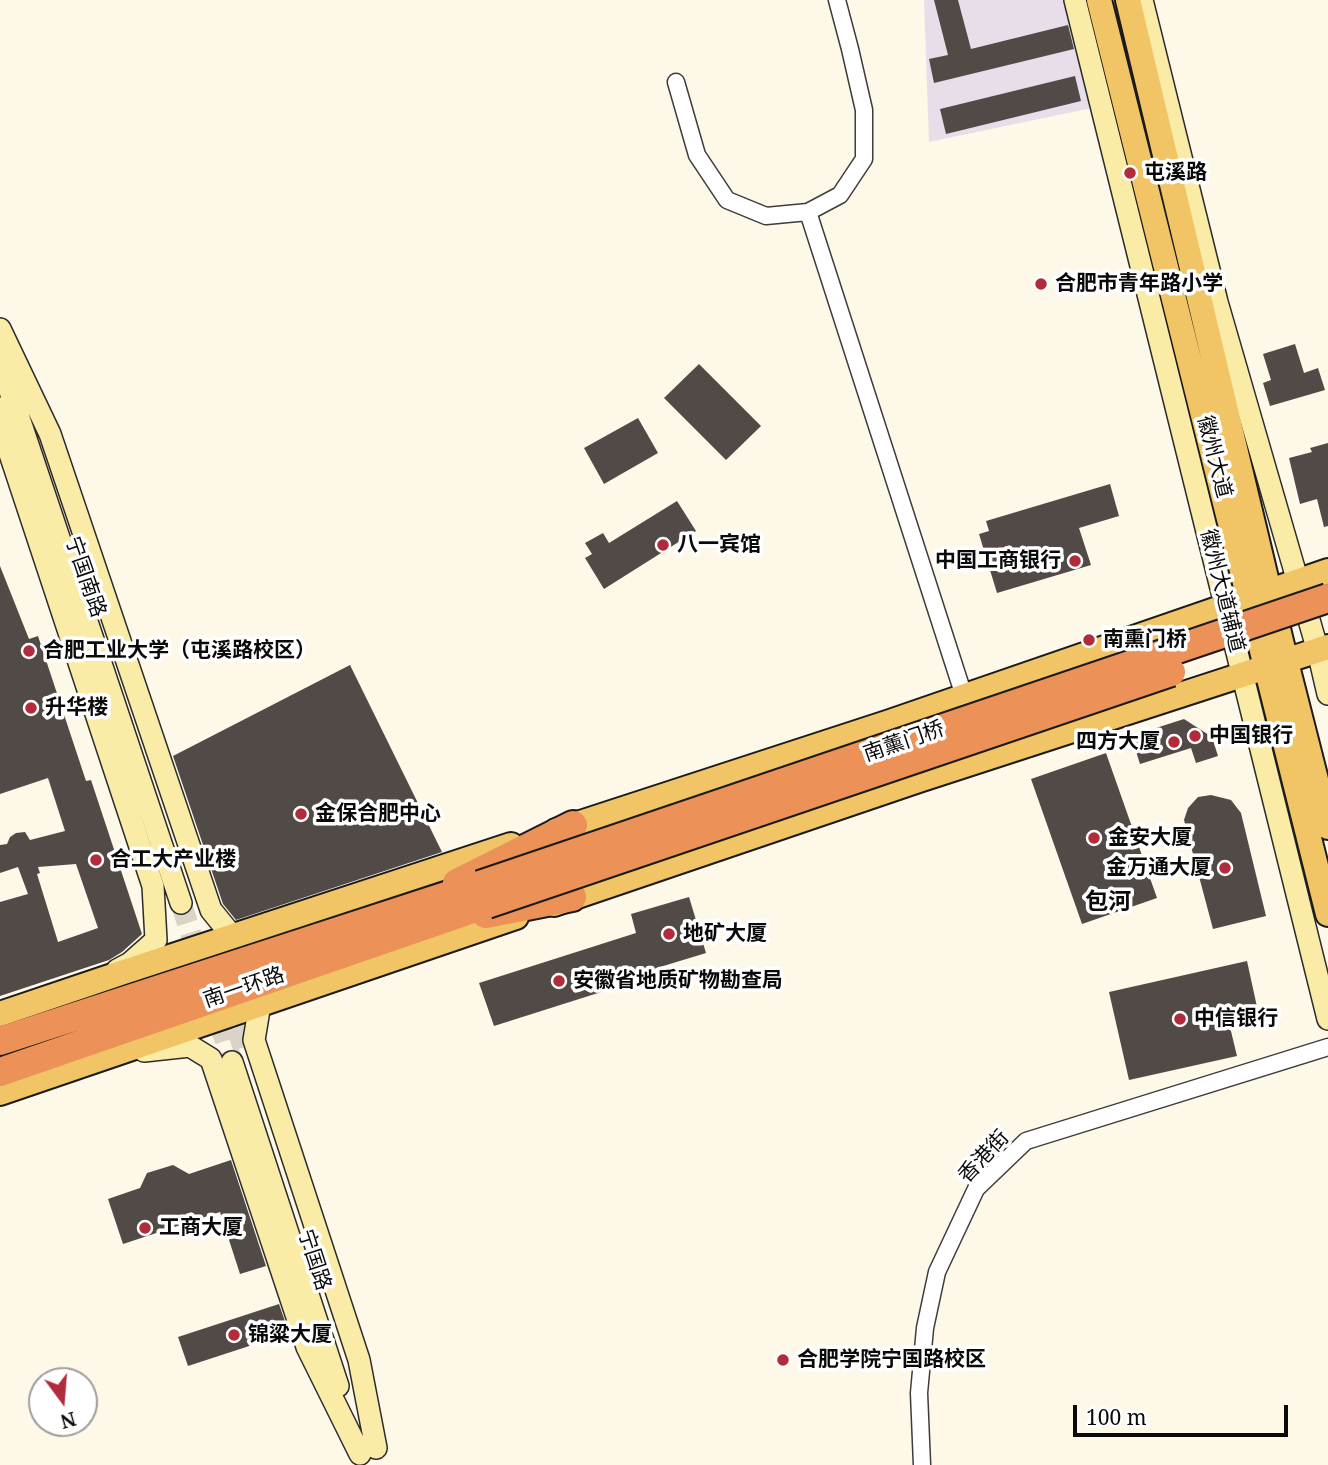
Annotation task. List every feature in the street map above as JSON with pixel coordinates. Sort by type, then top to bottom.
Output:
[{"type":"highway","name":"南薰门桥","points":[[484,895],[1328,598]]},
{"type":"highway","name":"南薰门桥","points":[[484,895],[1328,618]]},
{"type":"highway","points":[[401,911],[573,825]]},
{"type":"highway","name":"南一环路","points":[[0,1041],[401,911],[484,895]]},
{"type":"highway","name":"南一环路","points":[[12,1068],[425,925],[484,895]]},
{"type":"highway","points":[[425,925],[572,897]]},
{"type":"main road","name":"徽州大道辅道","points":[[1075,0],[1248,598],[1265,667],[1328,1019]]},
{"type":"main road","name":"徽州大道","points":[[1099,0],[1328,914]]},
{"type":"main road","name":"徽州大道","points":[[1128,0],[1248,598]]},
{"type":"main road","points":[[1142,0],[1217,302],[1297,582],[1323,649],[1328,694]]},
{"type":"main road","points":[[0,329],[50,434],[211,909],[233,937]]},
{"type":"main road","name":"宁国南路","points":[[0,329],[189,904],[0,361]]},
{"type":"main road","points":[[0,408],[3,433],[153,886],[156,940],[130,963],[92,983]]},
{"type":"main road","points":[[0,1014],[964,696],[1328,571]]},
{"type":"main road","points":[[0,1093],[944,772],[1323,649]]},
{"type":"main road","name":"徽州大道","points":[[1265,667],[1328,827]]},
{"type":"main road","points":[[260,1004],[254,1040],[359,1360],[371,1458]]},
{"type":"main road","points":[[12,1068],[190,1045],[211,1059],[307,1347],[371,1458]]},
{"type":"main road","name":"宁国路","points":[[239,1059],[371,1458]]},
{"type":"street","points":[[676,82],[697,155],[727,200],[766,216],[808,212],[840,195],[864,159],[864,110],[837,0]]},
{"type":"street","points":[[808,212],[964,696]]},
{"type":"street","name":"香港街","points":[[922,1465],[919,1393],[925,1328],[937,1272],[976,1189],[1026,1141],[1328,1047]]},
{"type":"shaded area","points":[[924,0],[1075,0],[1101,106],[929,142]]},
{"type":"building","points":[[934,0],[958,0],[971,49],[1068,25],[1074,49],[934,83],[929,59],[948,55]]},
{"type":"building","points":[[1075,76],[1081,101],[946,134],[940,109]]},
{"type":"building","points":[[1295,344],[1304,373],[1318,368],[1325,390],[1270,406],[1263,383],[1271,380],[1263,354]]},
{"type":"building","points":[[699,364],[761,426],[726,460],[664,398]]},
{"type":"building","points":[[638,418],[658,453],[604,484],[584,448]]},
{"type":"building","points":[[1328,443],[1328,526],[1324,527],[1317,499],[1300,504],[1289,458],[1312,452],[1310,448]]},
{"type":"building","points":[[1110,484],[1119,516],[1079,528],[1091,565],[997,593],[979,534],[989,531],[986,521]]},
{"type":"building","points":[[677,501],[696,531],[604,589],[585,558],[592,554],[585,543],[603,533],[609,543]]},
{"type":"building","name":"合肥工业大学（屯溪路校区）","points":[[0,566],[29,639],[38,636],[86,781],[91,780],[142,934],[109,960],[0,996],[0,902],[28,894],[18,867],[0,873],[0,845],[7,844],[10,837],[16,833],[25,832],[30,840],[65,831],[48,778],[0,794]],"holes":[[[76,864],[98,928],[58,942],[37,874],[40,873],[38,867]]]},
{"type":"building","name":"金保合肥中心","points":[[350,665],[442,852],[236,920],[223,904],[173,756]]},
{"type":"building","name":"四方大厦","points":[[1184,719],[1212,737],[1218,756],[1196,763],[1191,748],[1140,764],[1131,736]]},
{"type":"building","name":"金安大厦","points":[[1106,753],[1157,898],[1082,924],[1031,779]]},
{"type":"building","name":"金万通大厦","points":[[1211,795],[1231,800],[1241,813],[1266,916],[1213,929],[1184,820],[1188,808],[1198,797]]},
{"type":"building","name":"安徽省地质矿物勘查局","points":[[689,897],[706,953],[637,974],[639,980],[494,1026],[479,983],[636,933],[631,914]]},
{"type":"building","name":"中信银行","points":[[1247,961],[1259,1016],[1229,1023],[1237,1056],[1129,1080],[1109,992]]},
{"type":"building","name":"工商大厦","points":[[231,1160],[266,1266],[240,1274],[220,1212],[123,1244],[108,1199],[140,1188],[147,1173],[173,1165],[189,1174]]},
{"type":"building","name":"锦粱大厦","points":[[279,1304],[289,1333],[188,1366],[178,1337]]},
{"type":"tunnel","points":[[181,903],[232,1062]]},
{"type":"tunnel","points":[[227,998],[246,1056]]},
{"type":"place","name":"屯溪路","points":[[1130,173]]},
{"type":"place","name":"合肥市青年路小学","points":[[1041,284]]},
{"type":"place","name":"八一宾馆","points":[[663,545]]},
{"type":"place","name":"中国工商银行","points":[[1075,561]]},
{"type":"place","name":"南熏门桥","points":[[1089,640]]},
{"type":"place","name":"合肥工业大学（屯溪路校区）","points":[[29,651]]},
{"type":"place","name":"升华楼","points":[[31,708]]},
{"type":"place","name":"中国银行","points":[[1195,736]]},
{"type":"place","name":"四方大厦","points":[[1174,742]]},
{"type":"place","name":"金保合肥中心","points":[[301,814]]},
{"type":"place","name":"金安大厦","points":[[1094,838]]},
{"type":"place","name":"合工大产业楼","points":[[96,860]]},
{"type":"place","name":"金万通大厦","points":[[1225,868]]},
{"type":"place","name":"地矿大厦","points":[[669,934]]},
{"type":"place","name":"安徽省地质矿物勘查局","points":[[559,981]]},
{"type":"place","name":"中信银行","points":[[1180,1019]]},
{"type":"place","name":"工商大厦","points":[[145,1228]]},
{"type":"place","name":"锦粱大厦","points":[[234,1335]]},
{"type":"place","name":"合肥学院宁国路校区","points":[[783,1360]]},
{"type":"district","name":"包河","points":[[1108,902]]}]
